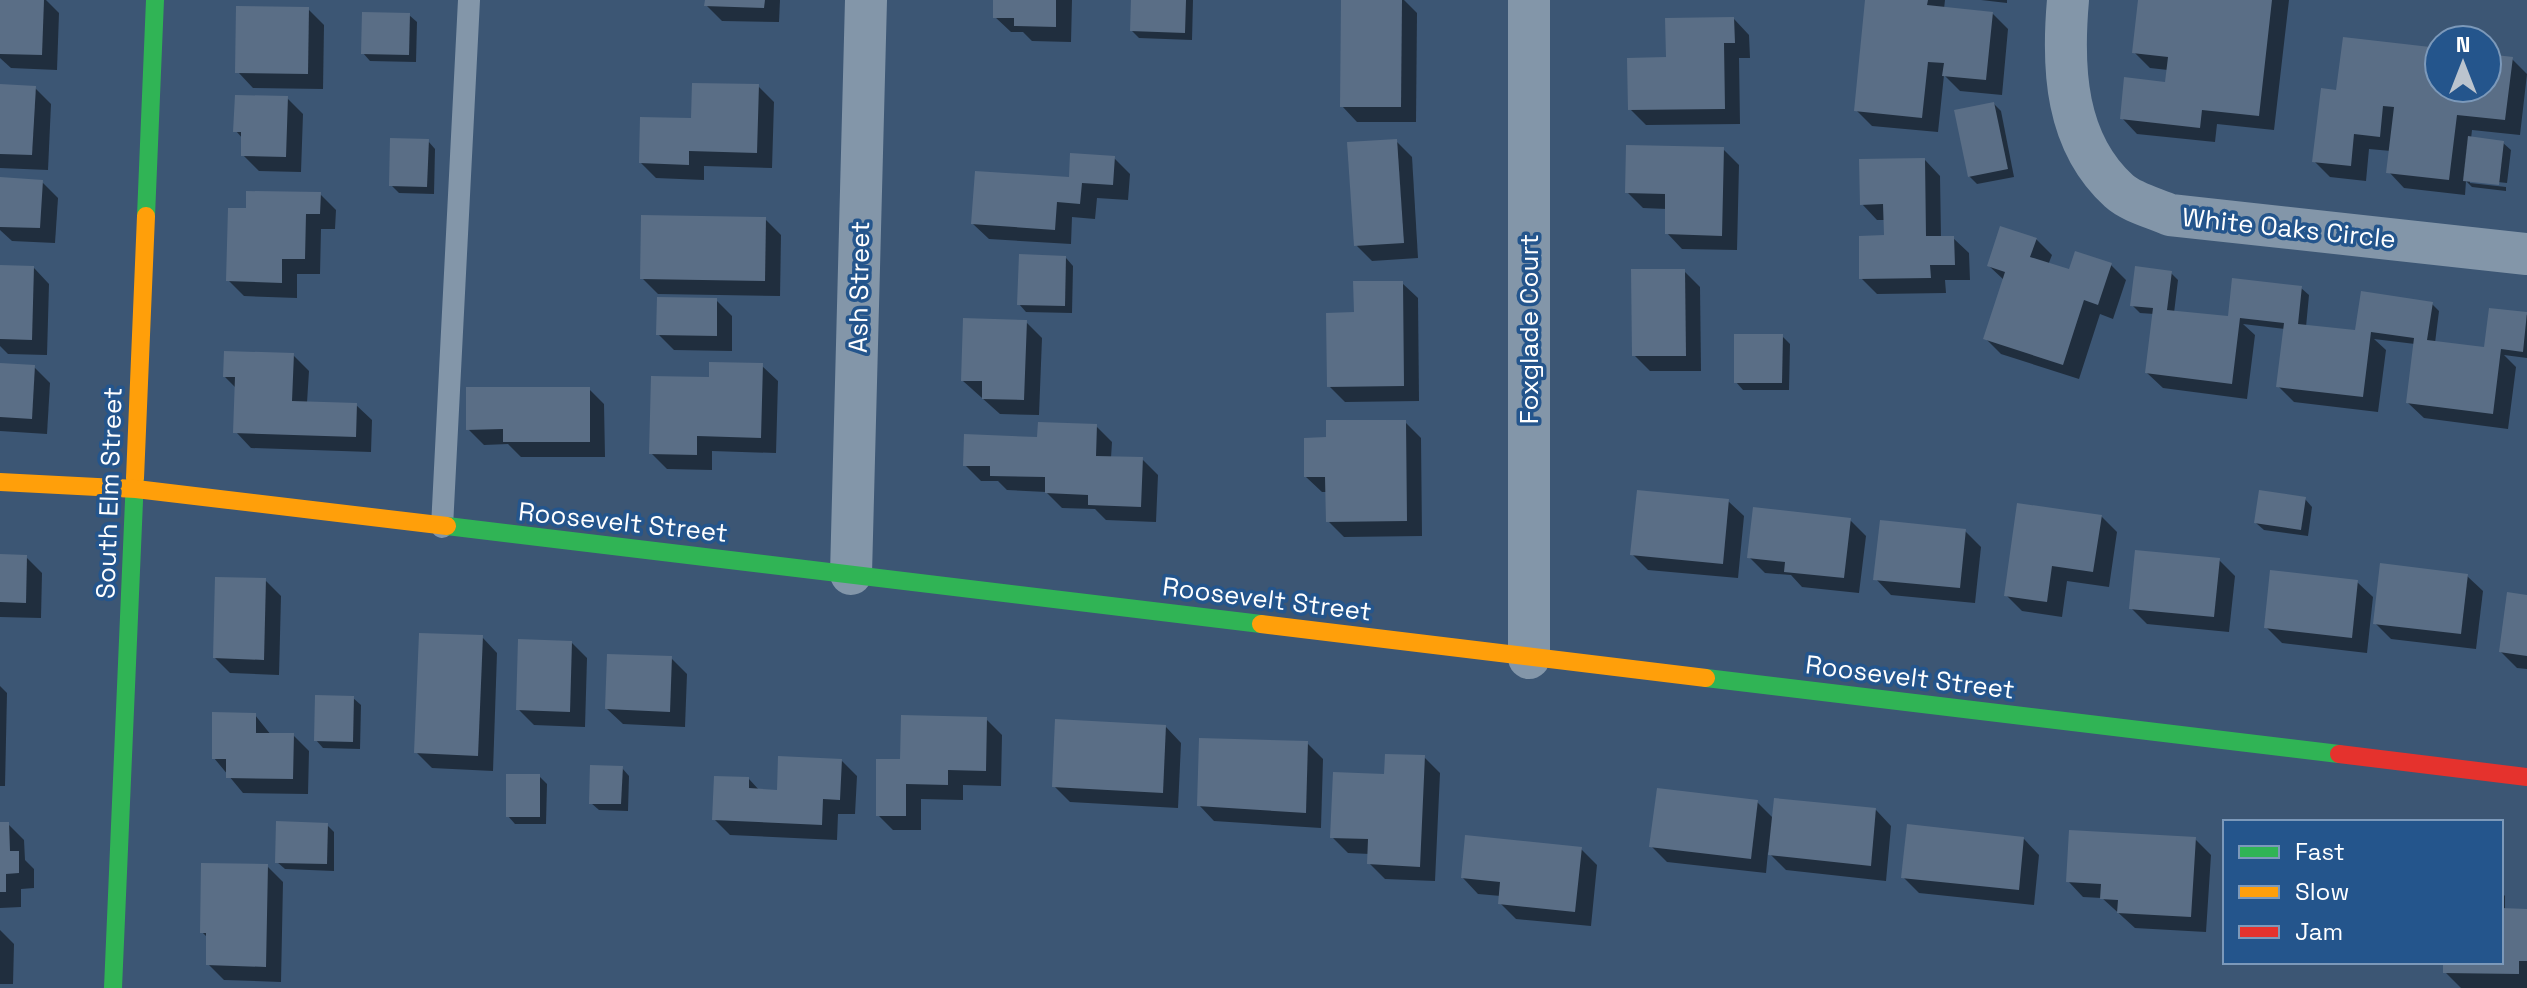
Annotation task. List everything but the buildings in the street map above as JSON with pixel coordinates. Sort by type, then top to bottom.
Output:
[{"type":"street","name":"South Elm Street","points":[[113,988],[155,0]]},
{"type":"street","name":"Ash Street","points":[[851,574],[866,0]]},
{"type":"street","name":"Foxglade Court","points":[[1529,0],[1529,658]]},
{"type":"street","name":"White Oaks Circle","points":[[2068,0],[2065,32],[2069,100],[2087,155],[2121,193],[2170,215],[2527,254]]},
{"type":"street","name":"Roosevelt Street","points":[[0,482],[136,489],[2527,777]]},
{"type":"lane","points":[[442,527],[469,0]]},
{"type":"traffic: fast","points":[[146,216],[155,0]]},
{"type":"traffic: fast","points":[[113,988],[135,478]]},
{"type":"traffic: fast","points":[[447,526],[1261,624]]},
{"type":"traffic: fast","points":[[1706,678],[2339,754]]},
{"type":"traffic: slow","points":[[135,478],[146,216]]},
{"type":"traffic: slow","points":[[0,482],[136,489],[447,526]]},
{"type":"traffic: slow","points":[[1261,624],[1706,678]]},
{"type":"traffic: jam","points":[[2339,754],[2527,777]]}]
